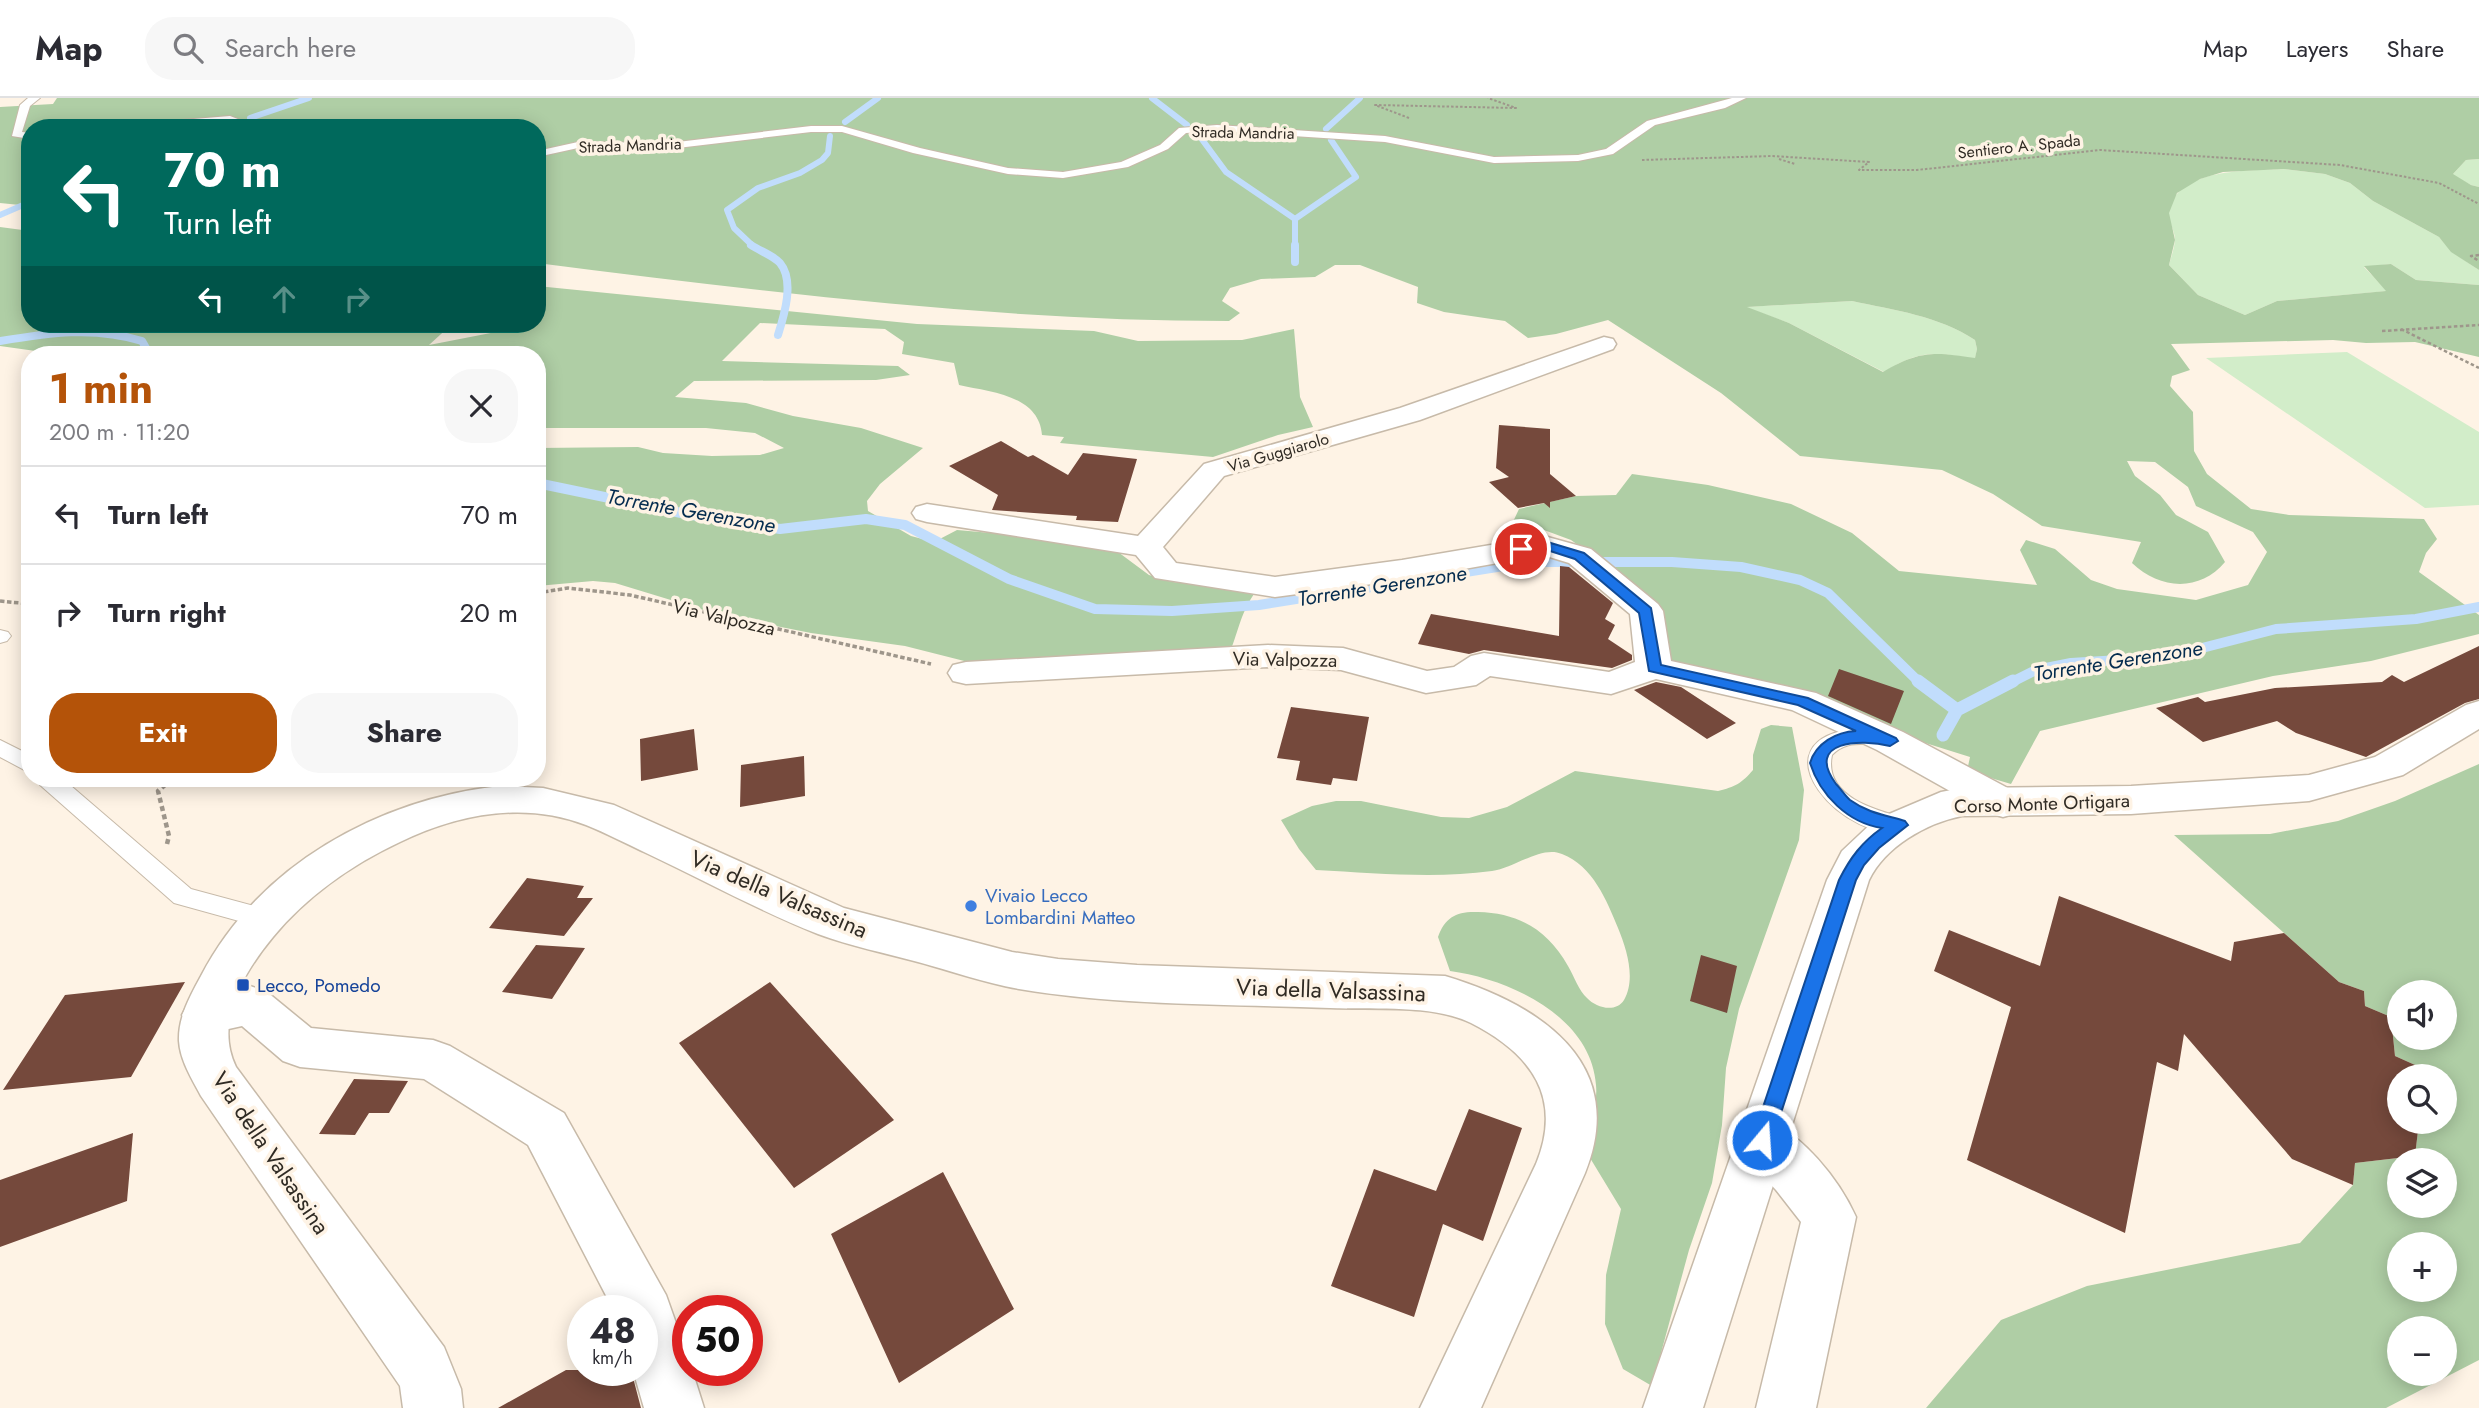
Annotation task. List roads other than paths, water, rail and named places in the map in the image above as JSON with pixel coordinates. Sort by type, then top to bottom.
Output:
[{"type":"street","name":"Via Guggiarolo","points":[[1146,547],[1214,470],[1410,414],[1604,344]]},
{"type":"street","points":[[927,513],[1146,547],[1166,571],[1275,587],[1402,570],[1544,545],[1580,556],[1646,611],[1654,668],[1803,701],[1890,741],[2003,803]]},
{"type":"street","name":"Via Valpozza","points":[[966,673],[1268,656],[1343,659],[1426,682],[1463,677],[1484,664],[1611,683],[1654,668]]},
{"type":"street","name":"Corso Monte Ortigara","points":[[1762,1140],[1847,880],[1857,862],[1873,844],[1899,825],[1920,814],[1951,804],[2131,800],[2309,788],[2389,766],[2479,713]]},
{"type":"street","name":"Via della Valsassina","points":[[433,1408],[431,1389],[423,1368],[218,1081],[203,1046],[206,1015],[221,976],[264,918],[288,895],[331,862],[397,825],[422,815],[462,805],[510,798],[567,804],[600,814],[833,922],[1012,970],[1058,977],[1137,983],[1445,994],[1493,1011],[1541,1048],[1555,1065],[1566,1089],[1573,1125],[1559,1171],[1450,1408]]},
{"type":"street","points":[[206,1015],[250,1005],[300,1047],[433,1060],[546,1129],[646,1315],[674,1408]]},
{"type":"street","points":[[1673,1408],[1762,1140],[1795,1173],[1829,1217],[1786,1408]]},
{"type":"lane","points":[[21,135],[16,134],[25,105],[35,98]]},
{"type":"lane","name":"Strada Mandria","points":[[546,152],[578,145],[670,146],[811,129],[842,130],[858,132],[917,151],[1008,171],[1063,175],[1124,165],[1164,146],[1183,130],[1217,128],[1385,139],[1494,160],[1578,158],[1609,152],[1651,123],[1721,106],[1741,98]]},
{"type":"lane","points":[[1890,741],[1872,736],[1846,737],[1823,751],[1818,763],[1823,777],[1842,803],[1876,822],[1899,825]]},
{"type":"lane","points":[[0,747],[21,759]]},
{"type":"lane","points":[[58,787],[97,818],[183,896],[264,918]]},
{"type":"waterway","points":[[250,118],[309,98]]},
{"type":"waterway","points":[[845,122],[878,98]]},
{"type":"waterway","points":[[1152,98],[1187,125]]},
{"type":"waterway","points":[[1326,129],[1360,98]]},
{"type":"waterway","points":[[1198,134],[1226,172],[1295,219]]},
{"type":"waterway","points":[[753,246],[734,228],[727,210],[758,188],[800,173],[822,160],[828,153],[830,136]]},
{"type":"waterway","points":[[1295,219],[1356,177],[1331,140]]},
{"type":"waterway","points":[[0,215],[21,206]]},
{"type":"waterway","points":[[1295,219],[1295,262]]},
{"type":"waterway","points":[[753,246],[777,260],[787,279],[787,299],[778,335]]},
{"type":"waterway","name":"Torrente Gerenzone","points":[[0,341],[62,333]]},
{"type":"waterway","name":"Torrente Gerenzone","points":[[98,333],[124,336],[142,341],[145,346]]},
{"type":"waterway","name":"Torrente Gerenzone","points":[[546,485],[686,514],[780,529],[866,519],[905,525],[1009,579],[1095,609],[1172,611],[1259,605],[1529,562],[1672,562],[1741,567],[1800,580],[1828,593],[1920,683]]},
{"type":"waterway","name":"Torrente Gerenzone","points":[[2010,683],[2036,670],[2071,663],[2167,657],[2276,629],[2416,619],[2479,607]]},
{"type":"waterway","name":"Torrente Gerenzone","points":[[1918,681],[1957,710]]},
{"type":"waterway","name":"Torrente Gerenzone","points":[[1957,710],[2013,681]]},
{"type":"waterway","points":[[1943,735],[1957,710]]},
{"type":"place","name":"Vivaio Lecco Lombardini Matteo","points":[[971,906]]},
{"type":"place","name":"Lecco, Pomedo","points":[[243,985]]}]
